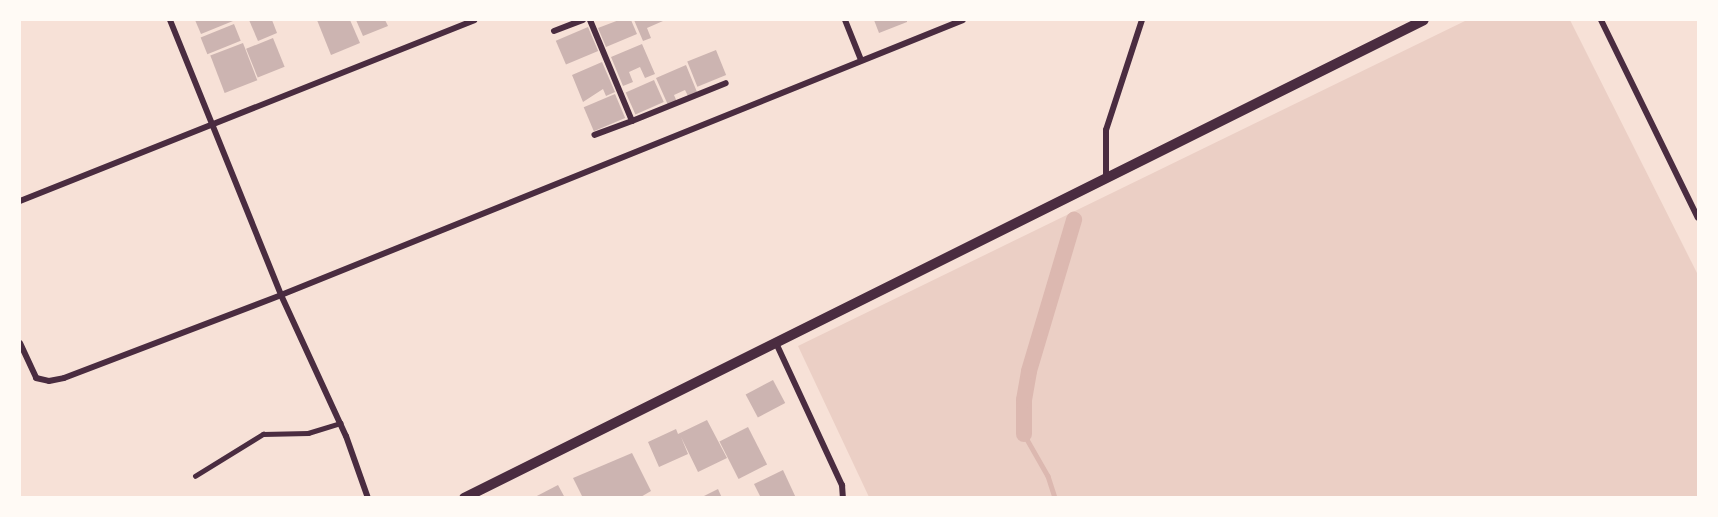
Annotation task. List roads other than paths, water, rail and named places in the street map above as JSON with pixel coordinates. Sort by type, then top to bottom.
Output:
[{"type":"street","points":[[170,20],[281,295],[340,423],[368,498]]},
{"type":"street","points":[[20,201],[474,20]]},
{"type":"street","points":[[554,31],[584,20]]},
{"type":"street","points":[[590,20],[632,121]]},
{"type":"street","points":[[845,20],[861,60]]},
{"type":"street","points":[[20,342],[32,374],[42,380],[56,380],[281,295],[963,20]]},
{"type":"street","points":[[1106,179],[1106,130],[1142,20]]},
{"type":"street","points":[[464,498],[1424,20]]},
{"type":"street","points":[[1601,20],[1698,218]]},
{"type":"street","points":[[594,135],[726,83]]},
{"type":"street","points":[[776,344],[842,485],[843,498]]},
{"type":"lane","points":[[195,476],[263,434],[308,433],[340,423]]},
{"type":"waterway","points":[[1024,434],[1024,400],[1029,371],[1074,220]]},
{"type":"waterway","points":[[1024,434],[1048,476],[1055,498]]}]
